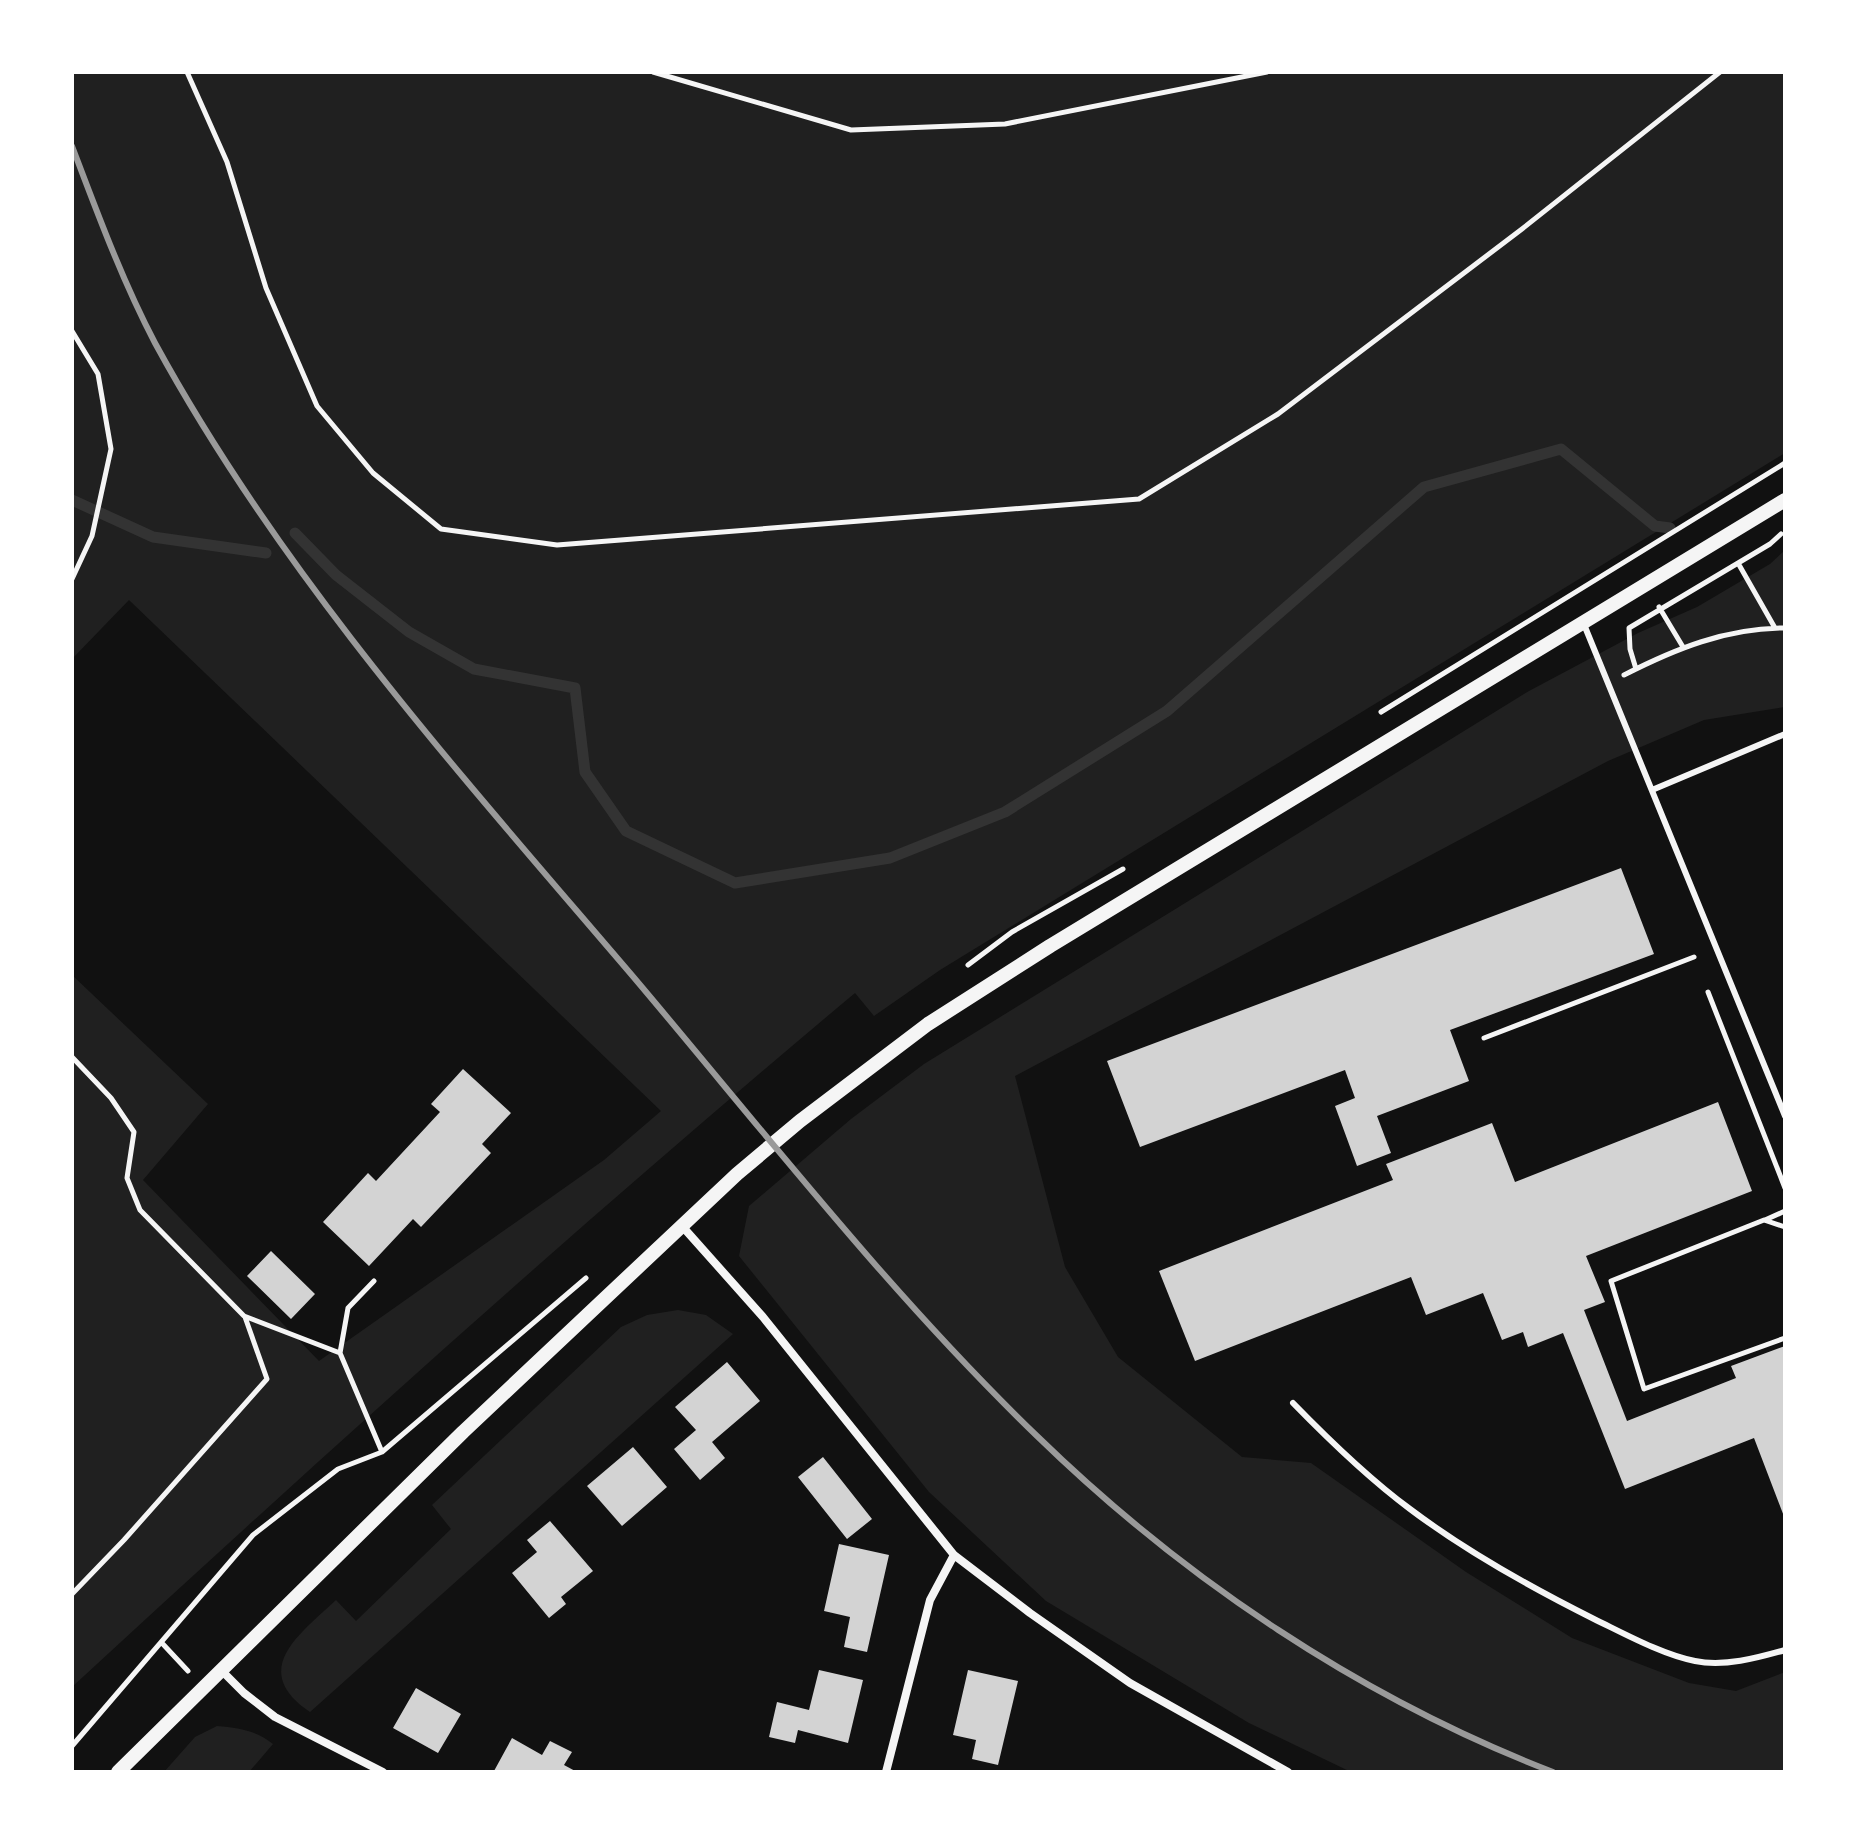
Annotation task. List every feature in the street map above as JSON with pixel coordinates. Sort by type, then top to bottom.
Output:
[{"type":"street","points":[[118,1772],[463,1432],[737,1174],[800,1121],[928,1024],[1050,946],[1785,500]]},
{"type":"street","points":[[682,1226],[763,1317],[954,1555],[1130,1683],[1288,1772]]},
{"type":"street","points":[[886,1772],[930,1600],[954,1555]]},
{"type":"street","points":[[222,1671],[275,1717],[383,1772]]},
{"type":"lane","points":[[1583,622],[1785,1116]]},
{"type":"lane","points":[[1652,790],[1785,734]]},
{"type":"lane","points":[[1293,1403],[1345,1455],[1409,1509],[1452,1539],[1560,1602],[1624,1633],[1695,1661],[1729,1662],[1785,1650]]},
{"type":"path","points":[[187,72],[227,162],[266,288],[317,406],[373,473],[441,529],[557,545],[1139,499],[1278,414],[1522,229],[1720,72]]},
{"type":"path","points":[[653,72],[851,130],[1005,124],[1267,72]]},
{"type":"path","points":[[72,331],[98,374],[111,449],[92,536],[74,568],[72,579]]},
{"type":"path","points":[[1636,669],[1630,649],[1629,628],[1785,531]]},
{"type":"path","points":[[1738,563],[1775,628]]},
{"type":"path","points":[[1608,683],[1695,643],[1736,632],[1785,628]]},
{"type":"path","points":[[1689,943],[1700,971]]},
{"type":"path","points":[[1484,1038],[1694,957]]},
{"type":"path","points":[[1706,986],[1785,1188]]},
{"type":"path","points":[[72,1057],[111,1098],[134,1132],[127,1178],[140,1210],[244,1316],[267,1379],[72,1594]]},
{"type":"path","points":[[1785,1211],[1611,1281],[1644,1389],[1785,1338]]},
{"type":"path","points":[[1764,1220],[1785,1227]]},
{"type":"path","points":[[72,1746],[253,1535],[338,1469],[382,1452],[586,1278]]},
{"type":"path","points":[[374,1281],[348,1308],[340,1353],[382,1452]]},
{"type":"path","points":[[244,1316],[340,1353]]},
{"type":"path","points":[[161,1642],[204,1689]]},
{"type":"shaded area","points":[[72,72],[1785,72],[1785,453],[940,970],[874,1016],[855,993],[459,1335],[72,1687],[72,975],[208,1104],[143,1180],[319,1361],[604,1160],[661,1111],[129,600],[72,659]]},
{"type":"shaded area","points":[[1785,550],[1785,707],[1704,720],[1608,761],[1015,1076],[1065,1267],[1118,1357],[1242,1457],[1311,1463],[1466,1572],[1572,1638],[1689,1683],[1736,1691],[1785,1672],[1785,1772],[1351,1772],[1249,1723],[1046,1601],[929,1492],[739,1256],[749,1206],[851,1119],[924,1064],[1529,691],[1638,633],[1697,607],[1770,564]]},
{"type":"shaded area","points":[[678,1310],[706,1315],[733,1334],[310,1712],[292,1697],[283,1682],[281,1667],[286,1653],[308,1626],[336,1600],[356,1621],[451,1529],[432,1505],[621,1327],[647,1315]]},
{"type":"shaded area","points":[[217,1726],[246,1730],[273,1744],[249,1772],[164,1772],[195,1737]]},
{"type":"building","points":[[1621,868],[1654,954],[1450,1030],[1469,1081],[1377,1116],[1391,1153],[1357,1166],[1335,1106],[1355,1098],[1345,1070],[1140,1147],[1107,1061]]},
{"type":"building","points":[[463,1069],[511,1113],[482,1144],[491,1153],[421,1227],[413,1219],[369,1266],[323,1222],[368,1173],[376,1181],[440,1112],[431,1104]]},
{"type":"building","points":[[1718,1102],[1752,1191],[1586,1256],[1605,1302],[1584,1310],[1627,1421],[1736,1378],[1731,1366],[1785,1346],[1785,1519],[1754,1438],[1625,1489],[1563,1333],[1528,1347],[1523,1332],[1502,1340],[1483,1293],[1426,1315],[1411,1277],[1195,1361],[1159,1271],[1393,1180],[1386,1164],[1492,1123],[1515,1182]]},
{"type":"building","points":[[271,1251],[315,1294],[291,1319],[247,1276]]},
{"type":"building","points":[[727,1362],[760,1401],[712,1442],[725,1458],[700,1480],[674,1449],[696,1430],[675,1407]]},
{"type":"building","points":[[633,1447],[667,1487],[622,1526],[587,1486]]},
{"type":"building","points":[[823,1457],[872,1519],[847,1539],[798,1477]]},
{"type":"building","points":[[550,1521],[593,1571],[561,1597],[566,1604],[549,1618],[512,1573],[537,1552],[527,1540]]},
{"type":"building","points":[[839,1544],[889,1555],[867,1652],[844,1647],[850,1617],[824,1611]]},
{"type":"building","points":[[819,1670],[863,1680],[848,1743],[798,1730],[795,1743],[769,1737],[777,1702],[809,1710]]},
{"type":"building","points":[[968,1670],[1018,1681],[998,1765],[972,1759],[976,1740],[953,1735]]},
{"type":"building","points":[[416,1688],[461,1714],[438,1753],[393,1728]]},
{"type":"building","points":[[512,1738],[542,1755],[550,1741],[572,1752],[564,1765],[577,1772],[494,1771]]},
{"type":"waterway","points":[[295,533],[336,575],[409,632],[474,669],[575,688],[585,772],[626,831],[735,883],[890,858],[1005,812],[1167,711],[1424,487],[1561,449],[1655,526],[1670,528]]},
{"type":"waterway","points":[[72,500],[153,537],[266,553]]},
{"type":"railway","points":[[72,146],[121,270],[155,343],[205,430],[318,594],[379,674],[506,828],[931,1327],[1037,1436],[1094,1488],[1214,1586],[1344,1671],[1482,1742],[1553,1772]]}]
